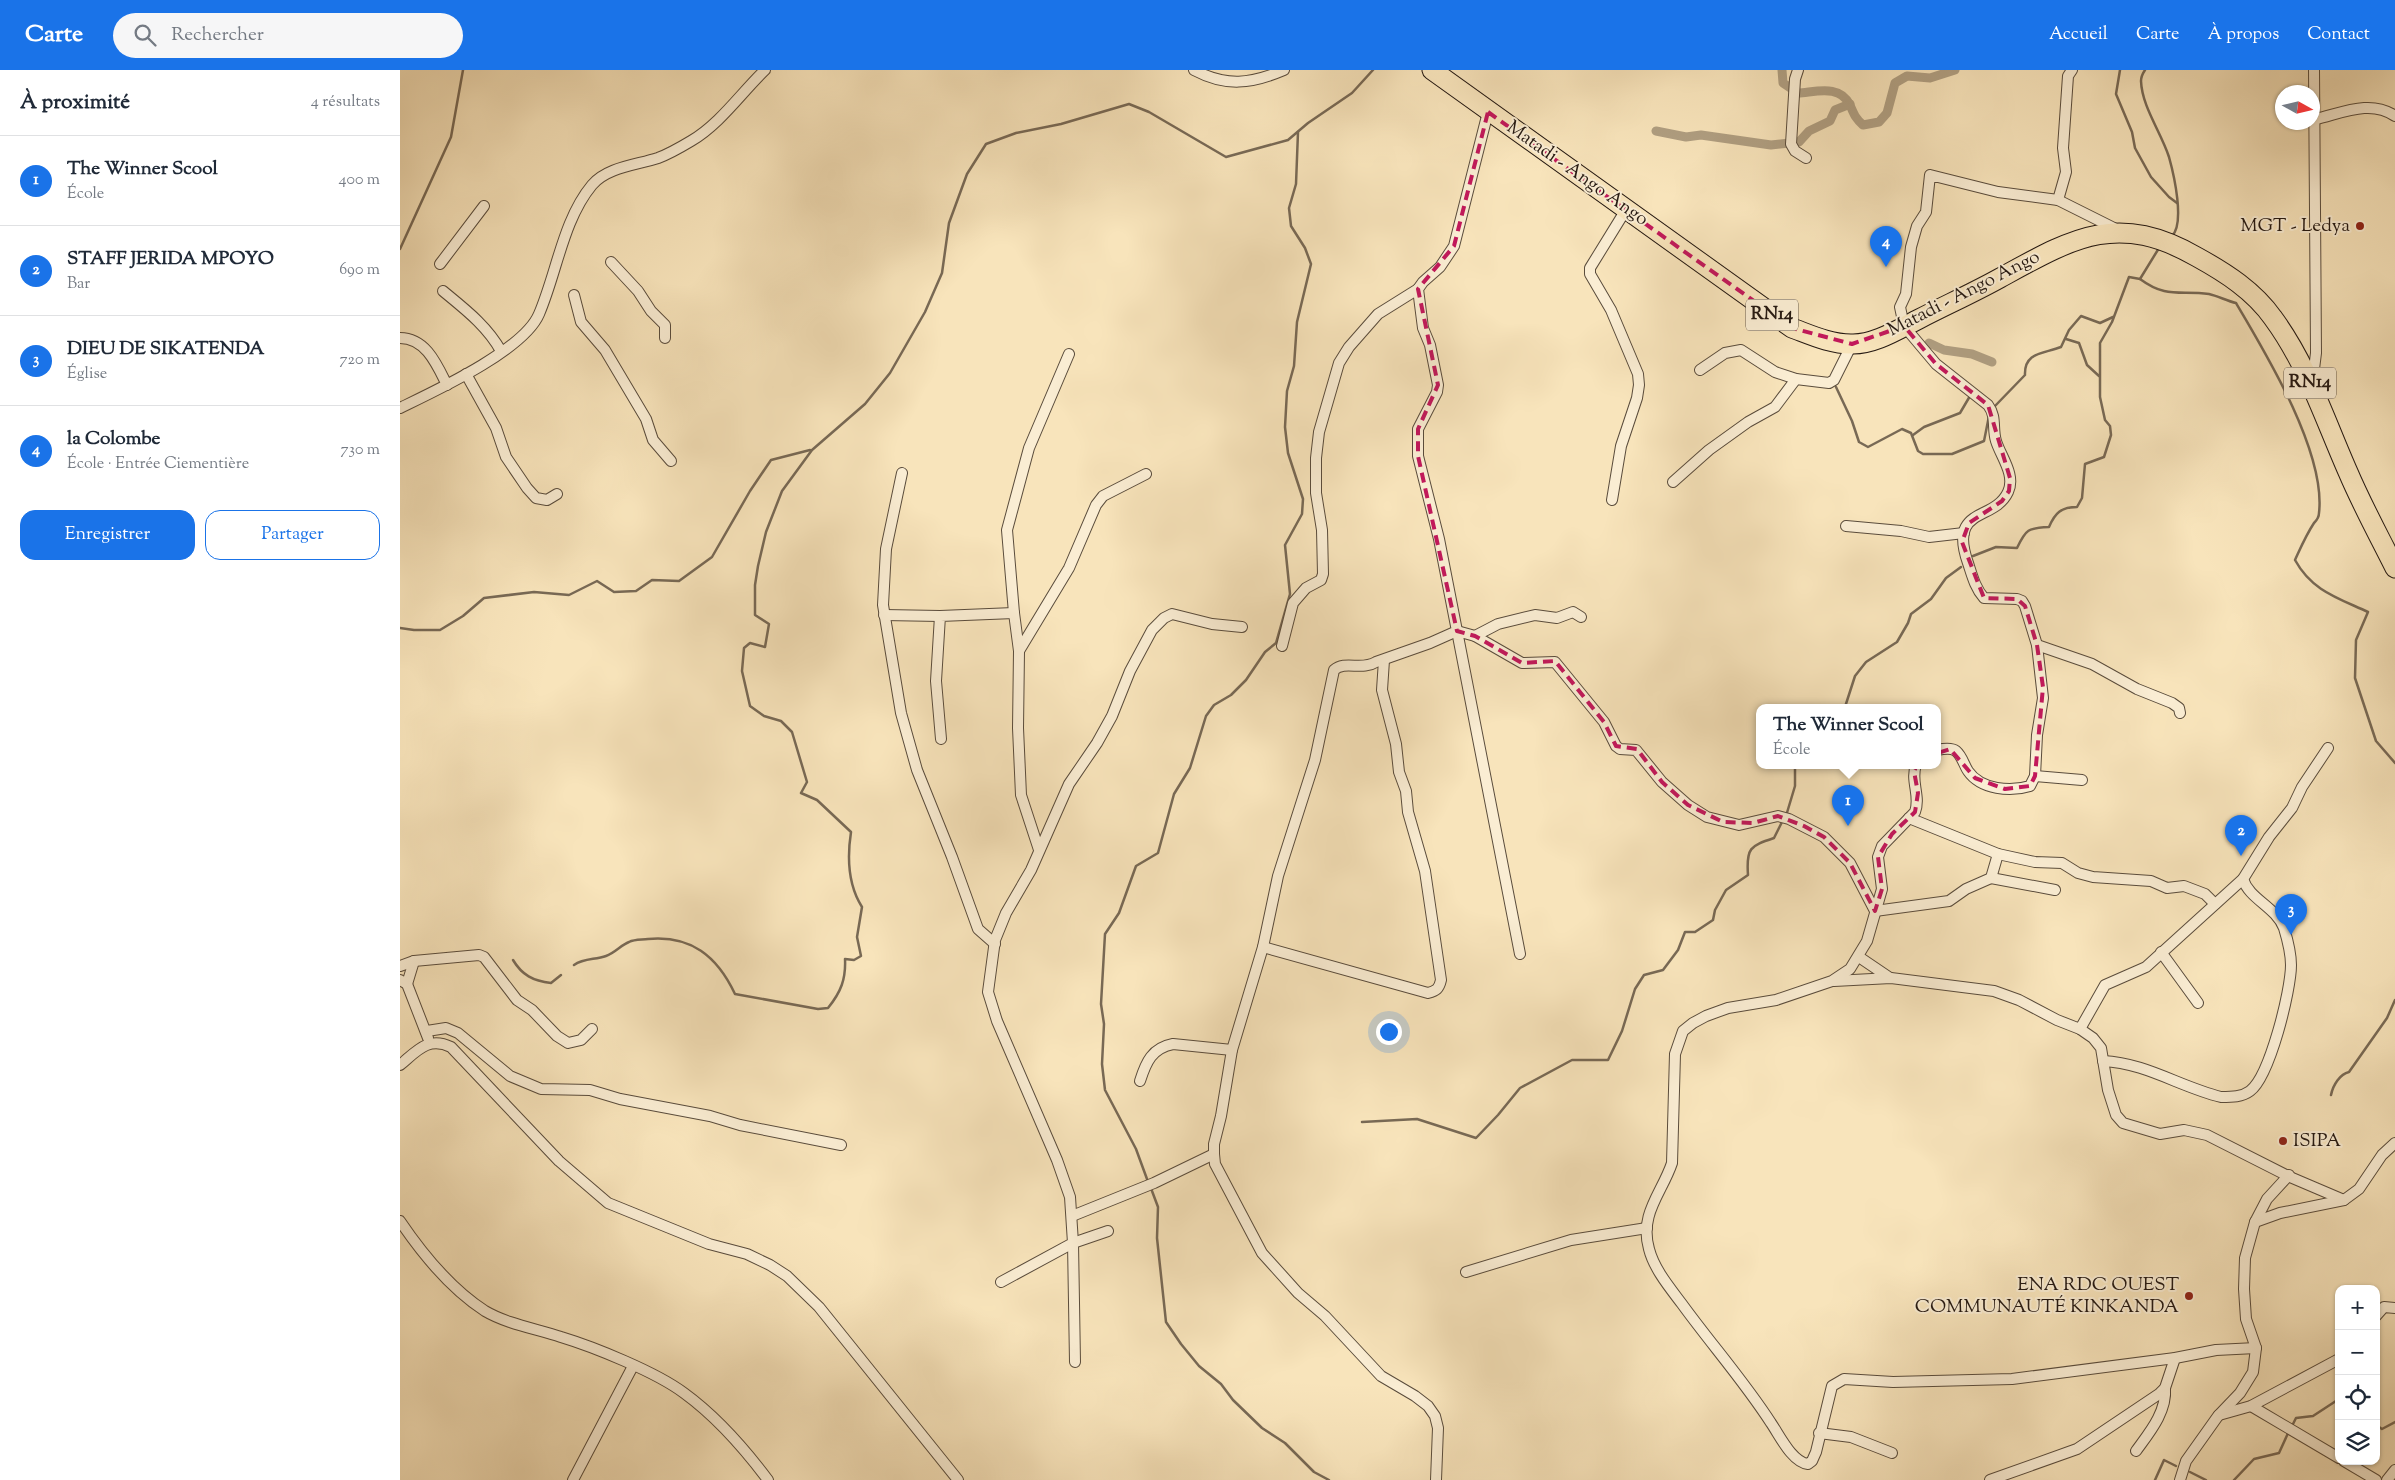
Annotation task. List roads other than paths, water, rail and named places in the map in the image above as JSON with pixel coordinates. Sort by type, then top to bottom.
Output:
[{"type":"highway","name":"Matadi - Ango Ango","points":[[1432,70],[1488,112],[1627,208],[1792,328],[1820,339],[1852,344],[1866,342],[1968,296],[2059,245],[2082,237],[2122,232],[2182,248],[2225,273],[2251,293],[2273,317],[2306,375],[2349,474],[2395,568]]},
{"type":"street","points":[[400,408],[447,385],[501,351],[523,333],[538,316],[579,206],[593,183],[610,172],[658,158],[694,140],[722,115],[765,70]]},
{"type":"street","points":[[1194,70],[1224,82],[1260,80],[1284,70]]},
{"type":"street","points":[[1798,70],[1795,79],[1791,144],[1796,151],[1806,158]]},
{"type":"street","points":[[2314,70],[2315,85]]},
{"type":"street","points":[[2058,200],[2066,172],[2063,148],[2070,73]]},
{"type":"street","points":[[2320,118],[2364,107],[2376,107],[2395,116]]},
{"type":"street","points":[[1282,646],[1293,603],[1306,588],[1321,580],[1323,574],[1322,530],[1316,493],[1316,458],[1320,432],[1339,363],[1349,347],[1378,314],[1418,289],[1440,267],[1454,246],[1488,112]]},
{"type":"street","points":[[2306,375],[2314,369],[2316,353],[2316,130]]},
{"type":"street","points":[[1941,750],[1956,751],[1969,772],[1975,778],[1989,785],[2005,789],[2020,789],[2030,786],[2035,776],[2037,735],[2043,706],[2037,645],[2022,600],[1984,598],[1979,593],[1965,556],[1962,542],[1969,523],[2002,501],[2009,491],[2010,478],[1995,438],[1993,412],[1988,405],[1936,364],[1904,326],[1900,307],[1906,294],[1911,248],[1917,226],[1926,212],[1930,175],[1998,192],[2058,200],[2122,232]]},
{"type":"street","points":[[440,264],[484,206]]},
{"type":"street","points":[[1612,500],[1621,446],[1639,386],[1638,374],[1611,310],[1590,274],[1590,268],[1627,208]]},
{"type":"street","points":[[611,262],[638,291],[650,311],[665,325],[665,338]]},
{"type":"street","points":[[1418,289],[1423,328],[1430,345],[1438,385],[1437,392],[1418,429],[1418,456],[1439,539],[1520,954]]},
{"type":"street","points":[[443,291],[492,334],[501,351]]},
{"type":"street","points":[[574,295],[581,322],[605,350],[646,419],[653,440],[672,461]]},
{"type":"street","points":[[400,338],[409,338],[428,350],[447,385]]},
{"type":"street","points":[[1700,370],[1725,353],[1741,350],[1768,368],[1796,378],[1822,383],[1834,380],[1852,344]]},
{"type":"street","points":[[1039,850],[1021,795],[1018,728],[1019,652],[1007,530],[1029,448],[1069,354]]},
{"type":"street","points":[[466,374],[496,428],[506,457],[527,488],[536,498],[547,500],[558,494]]},
{"type":"street","points":[[1673,482],[1709,450],[1748,422],[1775,407],[1796,378]]},
{"type":"street","points":[[902,473],[886,549],[884,615],[901,714],[917,770],[952,857],[978,929],[995,944]]},
{"type":"street","points":[[1019,652],[1069,568],[1096,506],[1103,496],[1146,474]]},
{"type":"street","points":[[1846,526],[1901,531],[1929,537],[1964,533]]},
{"type":"street","points":[[1475,636],[1498,624],[1535,615],[1542,615],[1553,619],[1573,612],[1581,617]]},
{"type":"street","points":[[884,615],[940,616],[1014,613]]},
{"type":"street","points":[[1075,1362],[1073,1243],[1070,1197],[1058,1160],[997,1020],[988,992],[995,944],[1006,913],[1031,870],[1069,784],[1097,743],[1112,716],[1130,671],[1152,630],[1164,618],[1172,614],[1212,624],[1242,627]]},
{"type":"street","points":[[940,616],[936,681],[941,739]]},
{"type":"street","points":[[1436,1480],[1438,1428],[1435,1416],[1428,1406],[1415,1396],[1381,1376],[1325,1316],[1298,1293],[1262,1253],[1215,1164],[1214,1144],[1232,1050],[1263,947],[1278,876],[1315,760],[1334,670],[1340,667],[1369,667],[1457,631],[1475,636],[1522,663],[1555,662],[1604,722],[1616,746],[1620,749],[1636,750],[1662,782],[1688,805],[1707,818],[1739,825],[1778,816],[1789,818],[1824,837],[1850,863],[1875,911]]},
{"type":"street","points":[[2037,645],[2092,664],[2137,689],[2172,703],[2179,708],[2180,713]]},
{"type":"street","points":[[1263,947],[1428,993],[1439,987],[1440,980],[1425,871],[1408,812],[1406,791],[1399,772],[1396,744],[1382,690],[1384,660]]},
{"type":"street","points":[[2080,1029],[2105,986],[2146,967],[2243,879],[2269,837],[2292,808],[2302,787],[2328,748]]},
{"type":"street","points":[[1832,982],[1850,969],[1867,941],[1882,889],[1878,857],[1882,846],[1909,818],[1918,805],[1915,769]]},
{"type":"street","points":[[2035,776],[2082,780]]},
{"type":"street","points":[[1909,818],[1998,854],[2035,862],[2062,863],[2078,873],[2094,877],[2151,881],[2167,888],[2184,886],[2205,894],[2215,904]]},
{"type":"street","points":[[1991,878],[1998,854]]},
{"type":"street","points":[[1875,911],[1950,900],[1966,889],[1991,878],[2054,890]]},
{"type":"street","points":[[2103,1061],[2121,1062],[2150,1070],[2221,1097],[2233,1098],[2252,1090],[2263,1075],[2270,1059],[2288,997],[2291,964],[2283,927],[2266,904],[2245,887],[2243,879]]},
{"type":"street","points":[[2161,952],[2198,1003]]},
{"type":"street","points":[[400,966],[414,961],[479,955],[484,957],[517,1000],[532,1010],[562,1040],[568,1043],[577,1043],[592,1029]]},
{"type":"street","points":[[1859,957],[1891,978]]},
{"type":"street","points":[[414,961],[404,982],[427,1031],[429,1043]]},
{"type":"street","points":[[2256,1348],[2216,1350],[2174,1358],[2012,1379],[1893,1382],[1844,1379],[1832,1386],[1812,1461],[1808,1464],[1803,1463],[1796,1459],[1759,1404],[1668,1285],[1648,1249],[1647,1228],[1652,1202],[1668,1176],[1672,1163],[1675,1054],[1683,1031],[1693,1022],[1728,1008],[1776,1000],[1832,982],[1891,978],[1994,991],[2019,1000],[2057,1020],[2080,1029],[2092,1038],[2100,1048],[2108,1090],[2116,1116],[2123,1123],[2160,1134],[2184,1130],[2207,1135],[2289,1176],[2344,1200]]},
{"type":"street","points":[[427,1031],[446,1028],[458,1033],[510,1076],[541,1089],[604,1093],[620,1099],[710,1116],[740,1126],[840,1145]]},
{"type":"street","points":[[400,1065],[429,1043],[441,1042],[451,1047],[559,1162],[608,1203],[709,1244],[748,1254],[787,1276],[819,1307],[958,1480]]},
{"type":"street","points":[[1140,1081],[1148,1059],[1164,1046],[1173,1044],[1232,1050]]},
{"type":"street","points":[[2255,1222],[2280,1213],[2344,1200],[2359,1189],[2382,1155],[2395,1143]]},
{"type":"street","points":[[1072,1216],[1154,1183],[1214,1154]]},
{"type":"street","points":[[2180,1480],[2186,1461],[2218,1416],[2240,1393],[2253,1372],[2256,1348],[2246,1319],[2244,1289],[2245,1258],[2255,1222],[2266,1199],[2289,1176]]},
{"type":"street","points":[[400,1221],[418,1248],[453,1284],[487,1312],[566,1338],[633,1366],[684,1392],[745,1450],[768,1480]]},
{"type":"street","points":[[1466,1272],[1571,1240],[1647,1228]]},
{"type":"street","points":[[1001,1282],[1073,1243],[1108,1231]]},
{"type":"street","points":[[2380,1312],[2384,1307],[2395,1308]]},
{"type":"street","points":[[2136,1450],[2152,1428],[2160,1412],[2166,1396],[2166,1388],[2174,1358]]},
{"type":"street","points":[[2218,1416],[2251,1406],[2335,1361]]},
{"type":"street","points":[[573,1480],[633,1366]]},
{"type":"street","points":[[1990,1480],[2077,1449],[2166,1388]]},
{"type":"street","points":[[2251,1406],[2335,1456]]},
{"type":"street","points":[[1819,1433],[1851,1437],[1892,1453]]},
{"type":"street","points":[[2351,1465],[2376,1480]]},
{"type":"street","points":[[2387,1480],[2395,1470]]},
{"type":"waterway","points":[[400,249],[451,137],[463,70]]},
{"type":"waterway","points":[[574,965],[582,961],[606,956],[634,940],[663,939],[677,941],[690,945],[711,959],[720,969],[735,994],[818,1009],[828,1008],[839,991],[845,973],[845,959],[854,960],[861,956],[857,937],[862,907],[857,899],[851,880],[849,861],[851,832],[817,800],[801,793],[807,782],[792,732],[781,721],[764,716],[750,706],[742,671],[744,648],[750,643],[765,647],[769,624],[755,615],[755,585],[766,532],[782,491],[812,450],[865,404],[890,373],[925,312],[942,273],[949,223],[967,174],[986,144],[1016,133],[1061,124],[1129,104],[1149,112],[1226,157],[1288,140],[1308,123],[1352,93],[1373,70]]},
{"type":"waterway","points":[[1782,70],[1783,83],[1798,93],[1827,91],[1840,94],[1846,98],[1856,118],[1863,125],[1879,122],[1887,113],[1895,83],[1907,76],[1930,78],[1955,70]]},
{"type":"waterway","points":[[2120,70],[2116,94],[2132,132],[2135,148],[2151,177],[2177,203]]},
{"type":"waterway","points":[[2145,70],[2141,81],[2142,91],[2148,110],[2166,148],[2176,186],[2178,221],[2172,236]]},
{"type":"waterway","points":[[1656,131],[1686,137],[1701,135],[1771,145],[1799,142],[1809,131],[1830,121],[1835,110],[1850,104]]},
{"type":"waterway","points":[[1147,1179],[1136,1149],[1105,1090],[1102,1064],[1104,1024],[1101,1004],[1105,934],[1119,913],[1136,866],[1158,853],[1174,794],[1190,768],[1206,716],[1214,705],[1231,695],[1246,680],[1265,652],[1276,643],[1290,594],[1285,545],[1302,514],[1303,499],[1288,453],[1285,427],[1287,391],[1294,366],[1297,322],[1311,264],[1305,248],[1291,226],[1289,208],[1296,184],[1298,132]]},
{"type":"waterway","points":[[2159,248],[2140,279],[2158,289],[2209,294],[2236,303],[2278,376],[2292,405],[2304,434],[2319,489],[2318,517],[2308,532],[2295,560],[2309,579],[2318,586],[2336,598],[2368,612],[2356,640],[2355,678],[2376,741],[2395,763]]},
{"type":"waterway","points":[[1973,556],[1996,547],[2017,548],[2026,533],[2032,529],[2049,527],[2059,512],[2067,508],[2077,507],[2082,498],[2085,464],[2104,457],[2111,435],[2110,426],[2105,420],[2100,397],[2100,343],[2112,322],[2129,277],[2140,279]]},
{"type":"waterway","points":[[1995,406],[2025,375],[2026,367],[2031,358],[2061,347],[2069,330],[2081,316],[2100,323],[2113,317]]},
{"type":"waterway","points":[[2066,339],[2079,343],[2087,365],[2099,376]]},
{"type":"waterway","points":[[1929,343],[1944,350],[1972,354],[1992,362]]},
{"type":"waterway","points":[[1836,387],[1852,421],[1859,442],[1868,447],[1902,429],[1911,433],[1918,451],[1923,454],[1952,454],[1984,441],[1989,416]]},
{"type":"waterway","points":[[1913,435],[1924,427],[1960,413],[1970,396]]},
{"type":"waterway","points":[[400,628],[440,630],[463,616],[484,598],[534,592],[569,595],[597,581],[614,592],[636,591],[652,580],[679,581],[712,557],[750,491],[771,460],[810,450]]},
{"type":"waterway","points":[[1846,704],[1855,676],[1866,662],[1897,642],[1911,614],[1931,599],[1946,578],[1961,567]]},
{"type":"waterway","points":[[1786,816],[1795,786],[1795,769]]},
{"type":"waterway","points":[[1362,1122],[1417,1119],[1476,1138],[1520,1088],[1572,1060],[1608,1060],[1622,1031],[1635,989],[1644,975],[1663,970],[1678,950],[1685,932],[1695,932],[1713,920],[1715,910],[1726,890],[1748,875],[1748,859],[1751,849],[1760,843],[1774,838],[1783,820]]},
{"type":"waterway","points":[[513,960],[520,970],[539,981],[551,983],[561,975]]},
{"type":"waterway","points":[[2331,1095],[2337,1081],[2349,1072],[2387,1018],[2395,1000]]},
{"type":"waterway","points":[[1152,1191],[1158,1207],[1157,1238],[1166,1322],[1199,1366],[1221,1384],[1233,1400],[1262,1428],[1285,1443],[1314,1472],[1329,1480]]},
{"type":"waterway","points":[[2292,1426],[2296,1418],[2313,1416],[2335,1402]]},
{"type":"waterway","points":[[2380,1428],[2382,1429],[2395,1422]]},
{"type":"waterway","points":[[2234,1480],[2254,1459],[2279,1453],[2289,1431]]},
{"type":"waterway","points":[[2155,1480],[2164,1460],[2176,1466]]},
{"type":"waterway","points":[[2190,1472],[2206,1480]]},
{"type":"place","name":"MGT - Ledya","points":[[2360,226]]},
{"type":"place","name":"la Colombe","points":[[1886,267]]},
{"type":"place","name":"The Winner Scool","points":[[1848,826]]},
{"type":"place","name":"STAFF JERIDA MPOYO","points":[[2241,856]]},
{"type":"place","name":"DIEU DE SIKATENDA","points":[[2291,935]]},
{"type":"place","name":"ISIPA","points":[[2283,1141]]},
{"type":"place","name":"ENA RDC OUEST COMMUNAUTÉ KINKANDA","points":[[2189,1296]]}]
